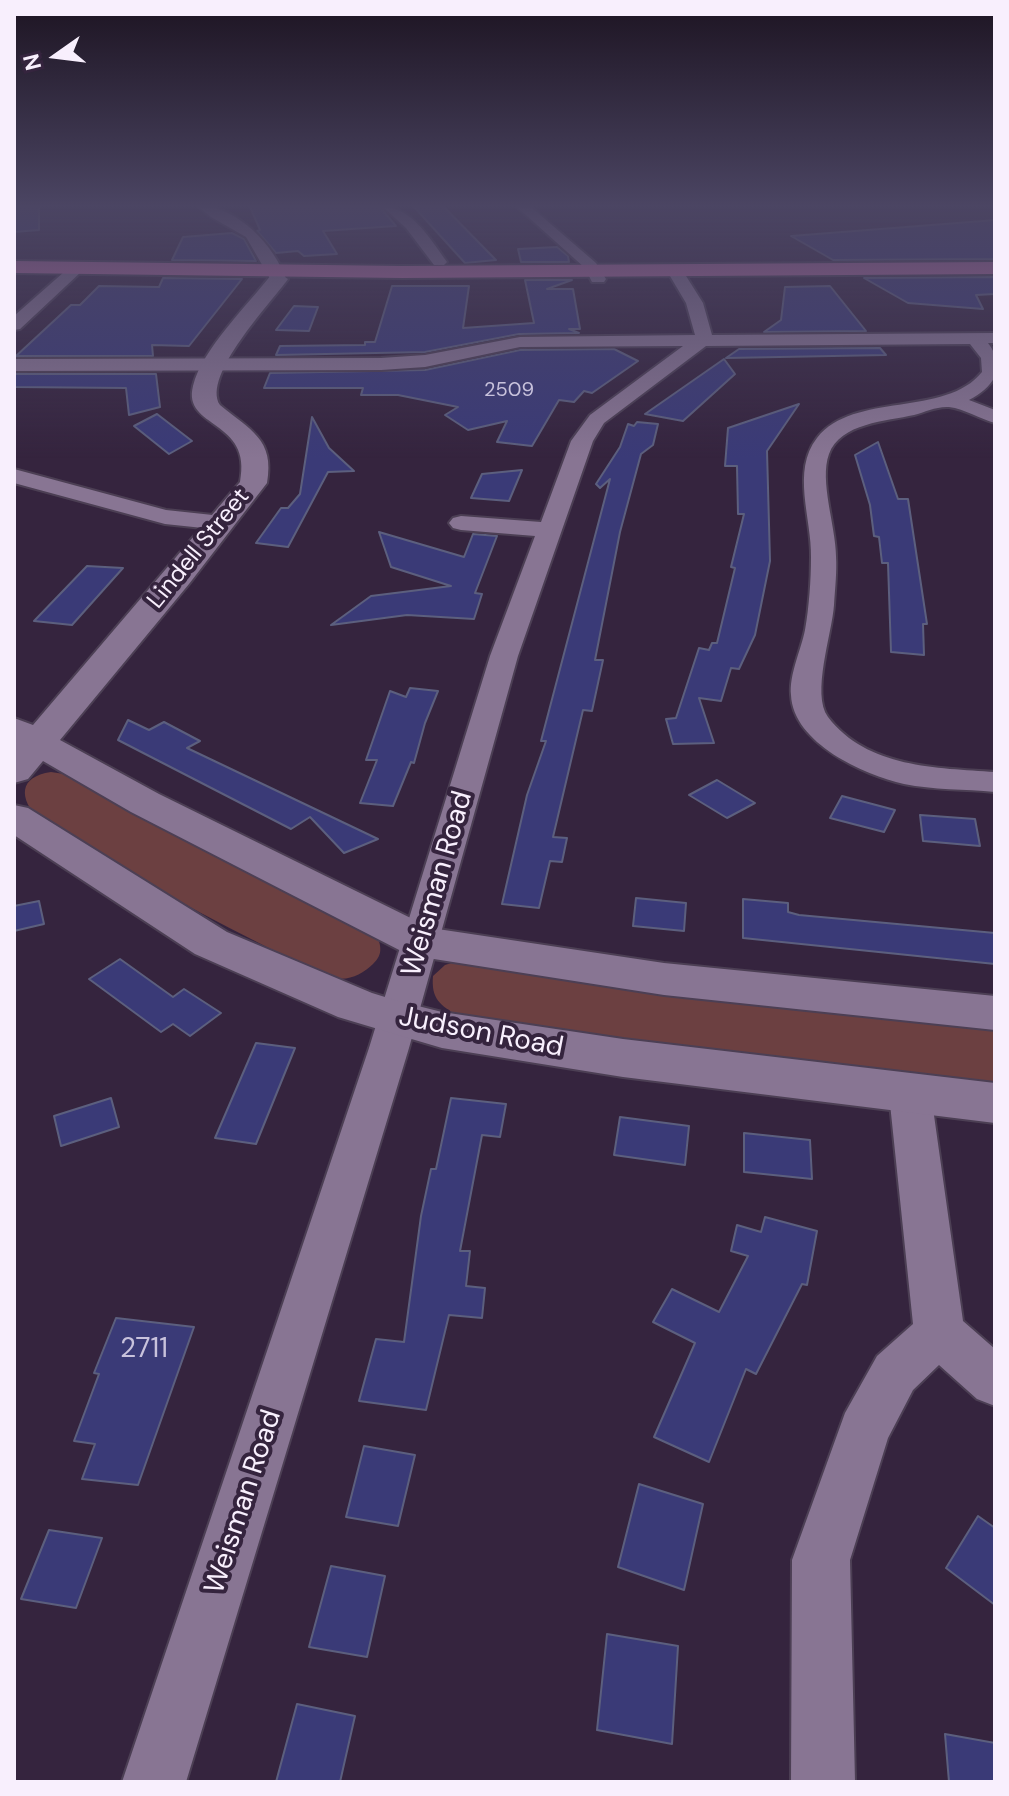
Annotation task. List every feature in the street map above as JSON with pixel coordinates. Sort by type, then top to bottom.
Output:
[{"type":"street","points":[[14,325],[53,291]]},
{"type":"street","name":"Lindell Street","points":[[22,747],[222,523],[253,483],[259,466],[257,453],[251,443],[205,402],[202,390],[214,365],[261,291]]},
{"type":"street","points":[[686,291],[704,326],[704,339]]},
{"type":"street","points":[[14,365],[381,364],[425,361],[520,342],[985,338],[992,372],[981,386],[951,401],[860,420],[835,433],[818,453],[815,469],[824,556],[819,626],[805,694],[807,706],[821,729],[846,749],[869,761],[908,775],[995,782]]},
{"type":"street","name":"Weisman Road","points":[[154,1782],[398,1018],[504,656],[582,441],[597,419],[704,339]]},
{"type":"street","points":[[951,401],[995,417]]},
{"type":"street","points":[[14,476],[165,517],[222,523]]},
{"type":"street","points":[[461,523],[550,530]]},
{"type":"street","points":[[22,747],[145,803],[421,942],[664,979],[995,1013]]},
{"type":"street","name":"Judson Road","points":[[14,817],[211,943],[355,1005],[398,1018],[442,1030],[608,1056],[995,1103]]},
{"type":"street","points":[[910,1094],[939,1332],[995,1382]]},
{"type":"street","points":[[823,1782],[821,1560],[864,1431],[895,1373],[939,1332]]},
{"type":"shaded area","points":[[51,772],[71,775],[375,932],[380,945],[379,956],[360,974],[351,978],[335,978],[295,962],[174,898],[39,820],[28,804],[25,790],[32,779]]},
{"type":"shaded area","points":[[461,960],[995,1024],[995,1085],[679,1050],[458,1016],[435,996],[433,976],[445,965]]},
{"type":"building","points":[[94,291],[233,291],[189,346],[152,345],[153,356],[16,356],[71,305],[80,305]]},
{"type":"building","points":[[391,291],[468,291],[463,328],[534,323],[527,291],[573,291],[580,329],[569,329],[579,333],[519,334],[425,352],[276,355],[280,346],[365,345],[365,342],[375,342]]},
{"type":"building","points":[[785,291],[834,291],[866,331],[764,332],[781,320]]},
{"type":"building","points":[[887,291],[995,291],[995,294],[976,295],[983,309],[908,303]]},
{"type":"building","points":[[294,306],[318,307],[309,331],[276,330]]},
{"type":"building","points":[[880,348],[886,355],[726,358],[739,349]]},
{"type":"building","points":[[614,349],[638,361],[592,393],[584,391],[574,402],[559,400],[532,446],[497,442],[507,421],[468,430],[445,415],[458,407],[398,395],[361,395],[363,388],[264,388],[270,373],[425,370],[520,350]]},
{"type":"building","points":[[724,359],[735,374],[683,421],[645,414]]},
{"type":"building","points":[[14,374],[156,374],[160,407],[129,415],[126,388],[14,387]]},
{"type":"building","points":[[799,404],[767,451],[770,561],[755,635],[739,669],[731,668],[721,701],[699,698],[714,743],[673,744],[666,719],[676,718],[699,648],[709,650],[712,643],[717,643],[735,568],[731,567],[744,514],[738,514],[737,466],[725,466],[728,428]]},
{"type":"building","points":[[157,414],[192,441],[169,454],[134,426]]},
{"type":"building","points":[[312,417],[329,448],[354,471],[328,472],[288,547],[256,543],[281,508],[288,508],[300,494]]},
{"type":"building","points":[[637,422],[658,424],[653,445],[641,454],[620,532],[595,660],[603,660],[592,711],[583,710],[553,837],[567,838],[562,862],[550,861],[539,908],[502,904],[527,795],[546,741],[541,741],[610,479],[600,488],[596,484],[620,447],[628,424],[634,426]]},
{"type":"building","points":[[878,442],[898,499],[908,499],[927,624],[923,624],[924,655],[891,652],[888,563],[882,563],[879,537],[874,536],[870,505],[855,455]]},
{"type":"building","points":[[522,470],[509,501],[471,498],[482,474]]},
{"type":"building","points":[[379,532],[464,557],[473,534],[497,536],[475,593],[482,594],[474,619],[407,615],[331,625],[371,596],[451,586],[391,567]]},
{"type":"building","points":[[87,566],[123,568],[72,625],[34,621]]},
{"type":"building","points":[[410,688],[438,691],[414,763],[411,762],[393,806],[360,803],[377,760],[366,760],[390,691],[406,697]]},
{"type":"building","points":[[128,720],[149,730],[164,722],[200,741],[187,748],[378,839],[344,853],[310,817],[291,829],[118,740]]},
{"type":"building","points":[[717,780],[755,803],[727,818],[689,795]]},
{"type":"building","points":[[842,796],[895,810],[884,832],[830,818]]},
{"type":"building","points":[[920,815],[975,819],[980,846],[923,841]]},
{"type":"building","points":[[636,898],[686,903],[684,931],[633,926]]},
{"type":"building","points":[[743,899],[788,903],[788,912],[799,915],[995,933],[995,964],[743,938]]},
{"type":"building","points":[[39,901],[44,924],[14,931],[14,906]]},
{"type":"building","points":[[120,959],[173,997],[184,989],[221,1013],[190,1036],[173,1024],[161,1032],[89,979]]},
{"type":"building","points":[[256,1043],[295,1048],[256,1144],[215,1138]]},
{"type":"building","points":[[111,1098],[119,1127],[61,1146],[54,1116]]},
{"type":"building","points":[[451,1098],[506,1104],[500,1137],[482,1135],[460,1251],[470,1251],[466,1286],[485,1288],[482,1318],[449,1315],[426,1410],[359,1401],[376,1339],[404,1342],[421,1216],[431,1169],[436,1169]]},
{"type":"building","points":[[620,1117],[689,1126],[685,1165],[614,1155]]},
{"type":"building","points":[[744,1133],[810,1140],[812,1179],[744,1172]]},
{"type":"building","points":[[765,1217],[817,1231],[807,1285],[802,1284],[756,1374],[746,1369],[709,1462],[654,1437],[695,1343],[653,1322],[672,1289],[719,1312],[748,1256],[731,1251],[737,1225],[761,1232]]},
{"type":"building","points":[[116,1318],[194,1327],[138,1485],[82,1479],[95,1444],[74,1441],[99,1374],[94,1373]]},
{"type":"building","points":[[364,1446],[415,1455],[398,1526],[346,1517]]},
{"type":"building","points":[[639,1484],[703,1504],[684,1590],[618,1567]]},
{"type":"building","points":[[978,1516],[995,1528],[995,1605],[946,1568]]},
{"type":"building","points":[[49,1530],[102,1538],[76,1608],[21,1599]]},
{"type":"building","points":[[331,1566],[385,1576],[367,1657],[309,1647]]},
{"type":"building","points":[[607,1634],[678,1646],[672,1744],[597,1730]]},
{"type":"building","points":[[297,1704],[355,1716],[340,1782],[276,1782]]},
{"type":"building","points":[[945,1734],[995,1743],[995,1782],[949,1782]]}]
